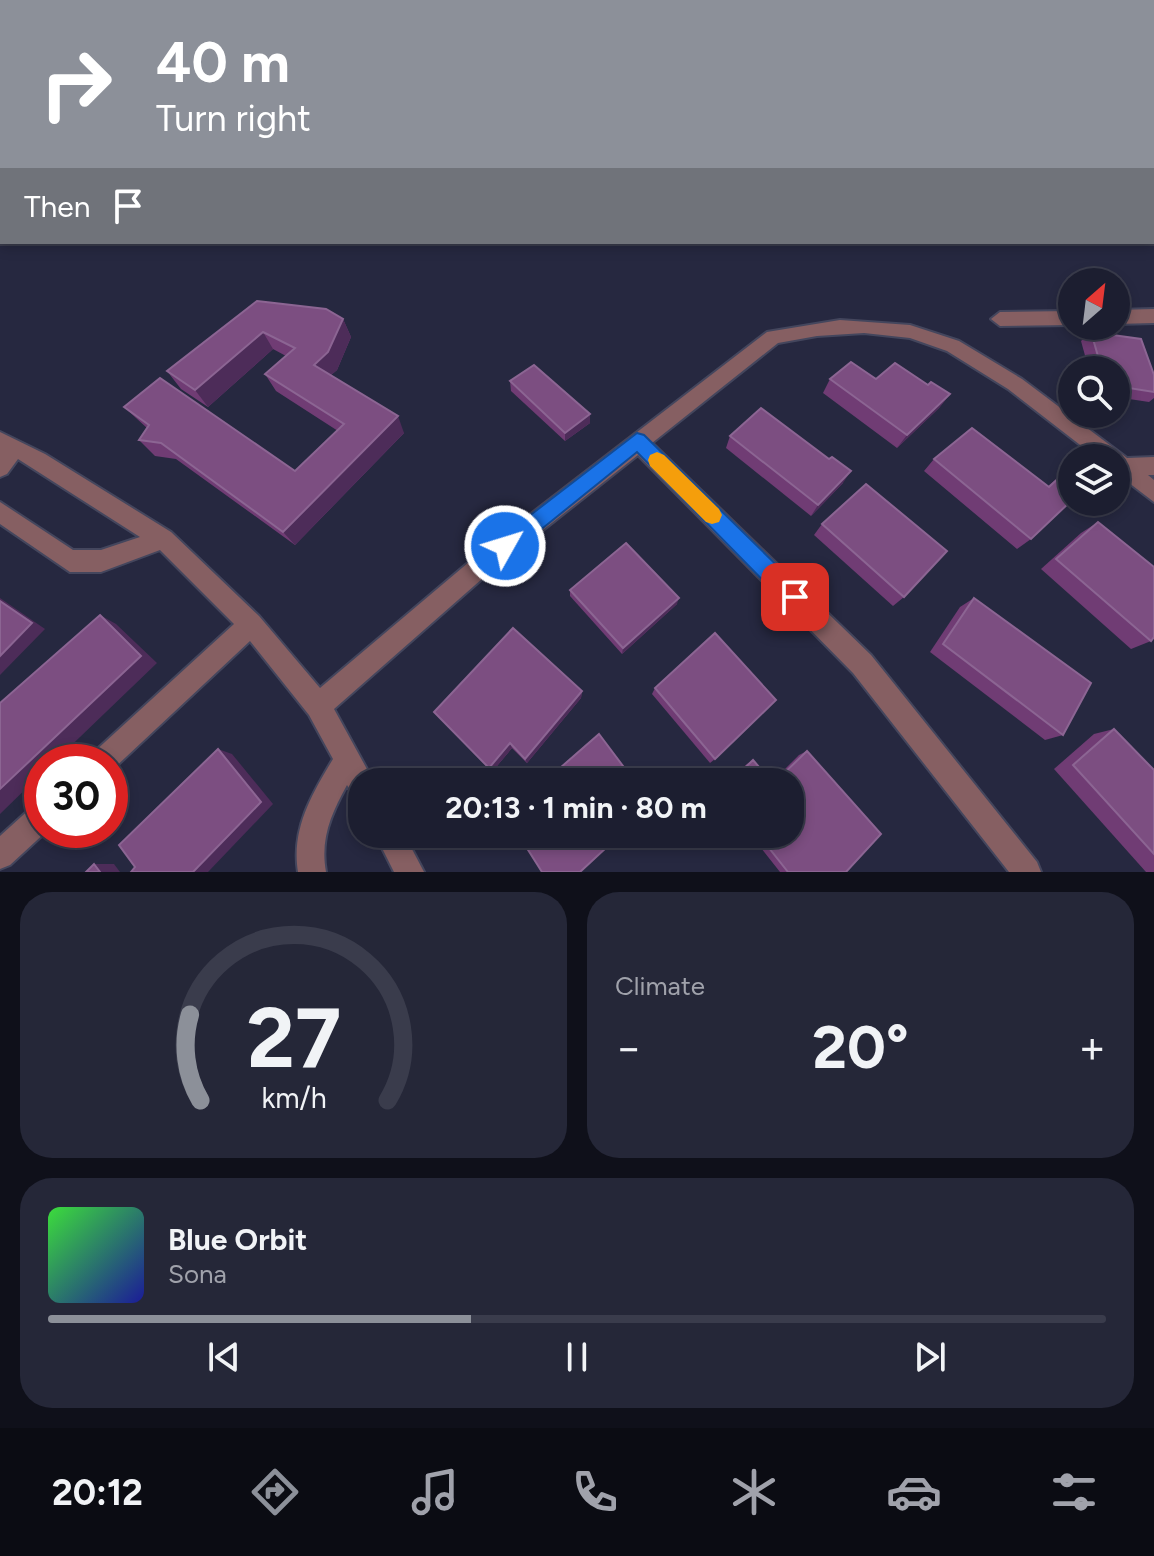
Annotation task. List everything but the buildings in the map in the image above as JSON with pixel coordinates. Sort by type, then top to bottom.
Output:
[{"type":"street","points":[[1130,317],[1154,316]]},
{"type":"street","points":[[1000,319],[1058,318]]},
{"type":"street","points":[[318,706],[483,564],[773,337],[815,327],[860,328],[909,332],[951,345],[1019,387],[1094,444]]},
{"type":"street","points":[[637,441],[862,664],[1027,872]]},
{"type":"street","points":[[0,468],[7,444],[163,539],[251,624],[318,706],[352,768]]},
{"type":"street","points":[[1130,463],[1154,466]]},
{"type":"street","points":[[1130,472],[1154,493]]},
{"type":"street","points":[[0,512],[70,561],[101,561],[163,539]]},
{"type":"street","points":[[121,744],[251,624]]},
{"type":"street","points":[[312,872],[309,847],[313,822],[347,759]]},
{"type":"street","points":[[0,855],[24,833]]},
{"type":"street","points":[[397,848],[410,872]]},
{"type":"slow traffic","points":[[657,460],[712,515]]},
{"type":"route","points":[[505,546],[637,441],[795,597]]}]
